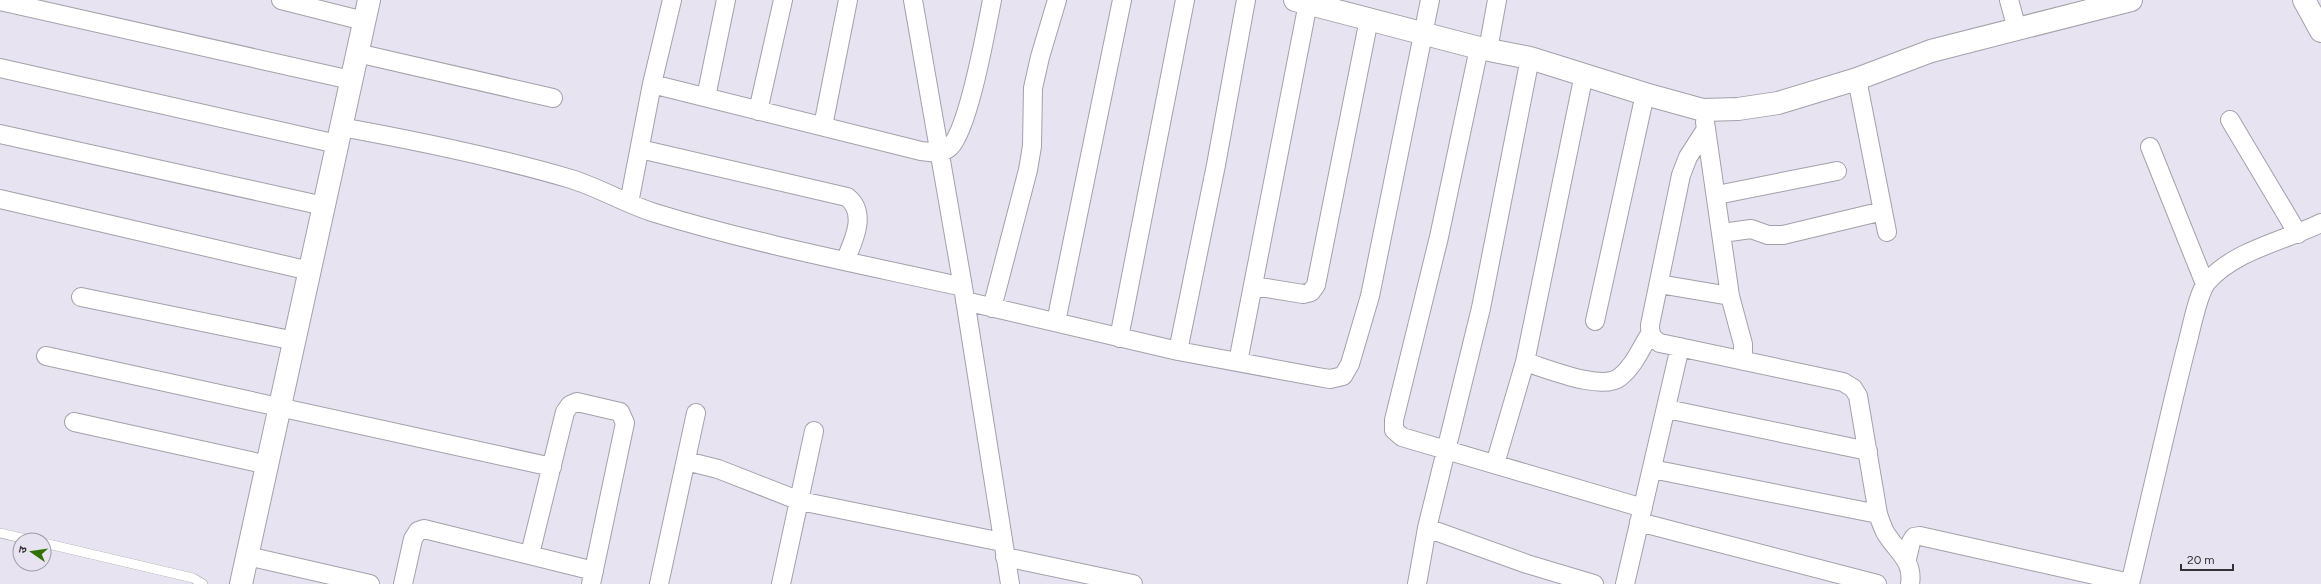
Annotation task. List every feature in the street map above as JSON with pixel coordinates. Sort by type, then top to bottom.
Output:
[{"type":"street","points":[[241,584],[367,10],[281,0]]},
{"type":"street","points":[[629,203],[652,84],[672,0]]},
{"type":"street","points":[[706,97],[726,0]]},
{"type":"street","points":[[758,110],[783,0]]},
{"type":"street","points":[[822,126],[848,0]]},
{"type":"street","points":[[913,0],[964,294],[1003,550],[1010,584]]},
{"type":"street","points":[[652,84],[921,151],[939,153],[949,148],[959,136],[968,108],[992,0]]},
{"type":"street","points":[[992,308],[1028,170],[1032,146],[1033,88],[1056,0]]},
{"type":"street","points":[[1056,322],[1122,0]]},
{"type":"street","points":[[1119,338],[1185,0]]},
{"type":"street","points":[[1178,351],[1216,165],[1246,0]]},
{"type":"street","points":[[0,68],[339,136],[408,139],[572,179],[608,192],[629,203],[653,212],[697,225],[845,261],[964,294],[992,308],[1178,351],[1330,379],[1343,376],[1350,364],[1370,296],[1430,0]]},
{"type":"street","points":[[1497,0],[1394,420],[1394,430],[1402,437],[1495,464],[1641,515],[1877,584]]},
{"type":"street","points":[[2009,0],[2017,29]]},
{"type":"street","points":[[1238,362],[1254,286],[1302,2],[1484,49],[1530,58],[1645,94],[1705,120],[1738,109],[1778,104],[1857,79],[1931,51],[2131,0]]},
{"type":"street","points":[[2304,0],[2321,31]]},
{"type":"street","points":[[0,1],[351,80]]},
{"type":"street","points":[[1254,286],[1303,294],[1311,292],[1316,285],[1369,19]]},
{"type":"street","points":[[357,53],[553,98]]},
{"type":"street","points":[[1417,584],[1427,528],[1481,308],[1530,58]]},
{"type":"street","points":[[1495,464],[1525,362],[1584,74]]},
{"type":"street","points":[[1857,79],[1887,232]]},
{"type":"street","points":[[1595,321],[1645,94]]},
{"type":"street","points":[[1705,120],[1717,195],[1730,296],[1742,344],[1743,361]]},
{"type":"street","points":[[1525,362],[1591,382],[1607,382],[1619,378],[1629,369],[1650,334],[1681,175],[1705,120]]},
{"type":"street","points":[[2230,120],[2298,234]]},
{"type":"street","points":[[0,134],[324,206]]},
{"type":"street","points":[[2150,147],[2205,284]]},
{"type":"street","points":[[640,149],[847,197],[854,202],[858,210],[858,221],[855,238],[845,261]]},
{"type":"street","points":[[1717,195],[1837,171]]},
{"type":"street","points":[[0,199],[310,271]]},
{"type":"street","points":[[1722,233],[1751,229],[1768,235],[1783,235],[1883,210]]},
{"type":"street","points":[[1907,559],[1911,542],[1914,537],[1920,536],[2130,583],[2170,411],[2197,306],[2205,284],[2225,266],[2246,255],[2321,223]]},
{"type":"street","points":[[1659,284],[1730,296]]},
{"type":"street","points":[[81,297],[295,341]]},
{"type":"street","points":[[1650,334],[1660,343],[1843,382],[1853,388],[1858,396],[1878,514],[1886,533],[1907,559],[1911,575],[1910,584]]},
{"type":"street","points":[[1625,584],[1667,409],[1680,347]]},
{"type":"street","points":[[46,356],[552,467]]},
{"type":"street","points":[[403,584],[413,539],[418,531],[434,530],[530,554],[593,577],[625,423],[624,416],[620,412],[577,402],[570,405],[565,412],[530,554]]},
{"type":"street","points":[[1667,409],[1868,451]]},
{"type":"street","points":[[659,584],[696,413]]},
{"type":"street","points":[[74,422],[268,465]]},
{"type":"street","points":[[781,584],[814,431]]},
{"type":"street","points":[[686,461],[718,469],[800,500],[1133,584]]},
{"type":"street","points":[[1652,469],[1878,514]]},
{"type":"street","points":[[1427,528],[1527,564],[1594,584]]},
{"type":"street","points":[[248,556],[370,584]]},
{"type":"lane","points":[[0,533],[12,536]]},
{"type":"lane","points":[[52,545],[193,578],[203,584]]}]
